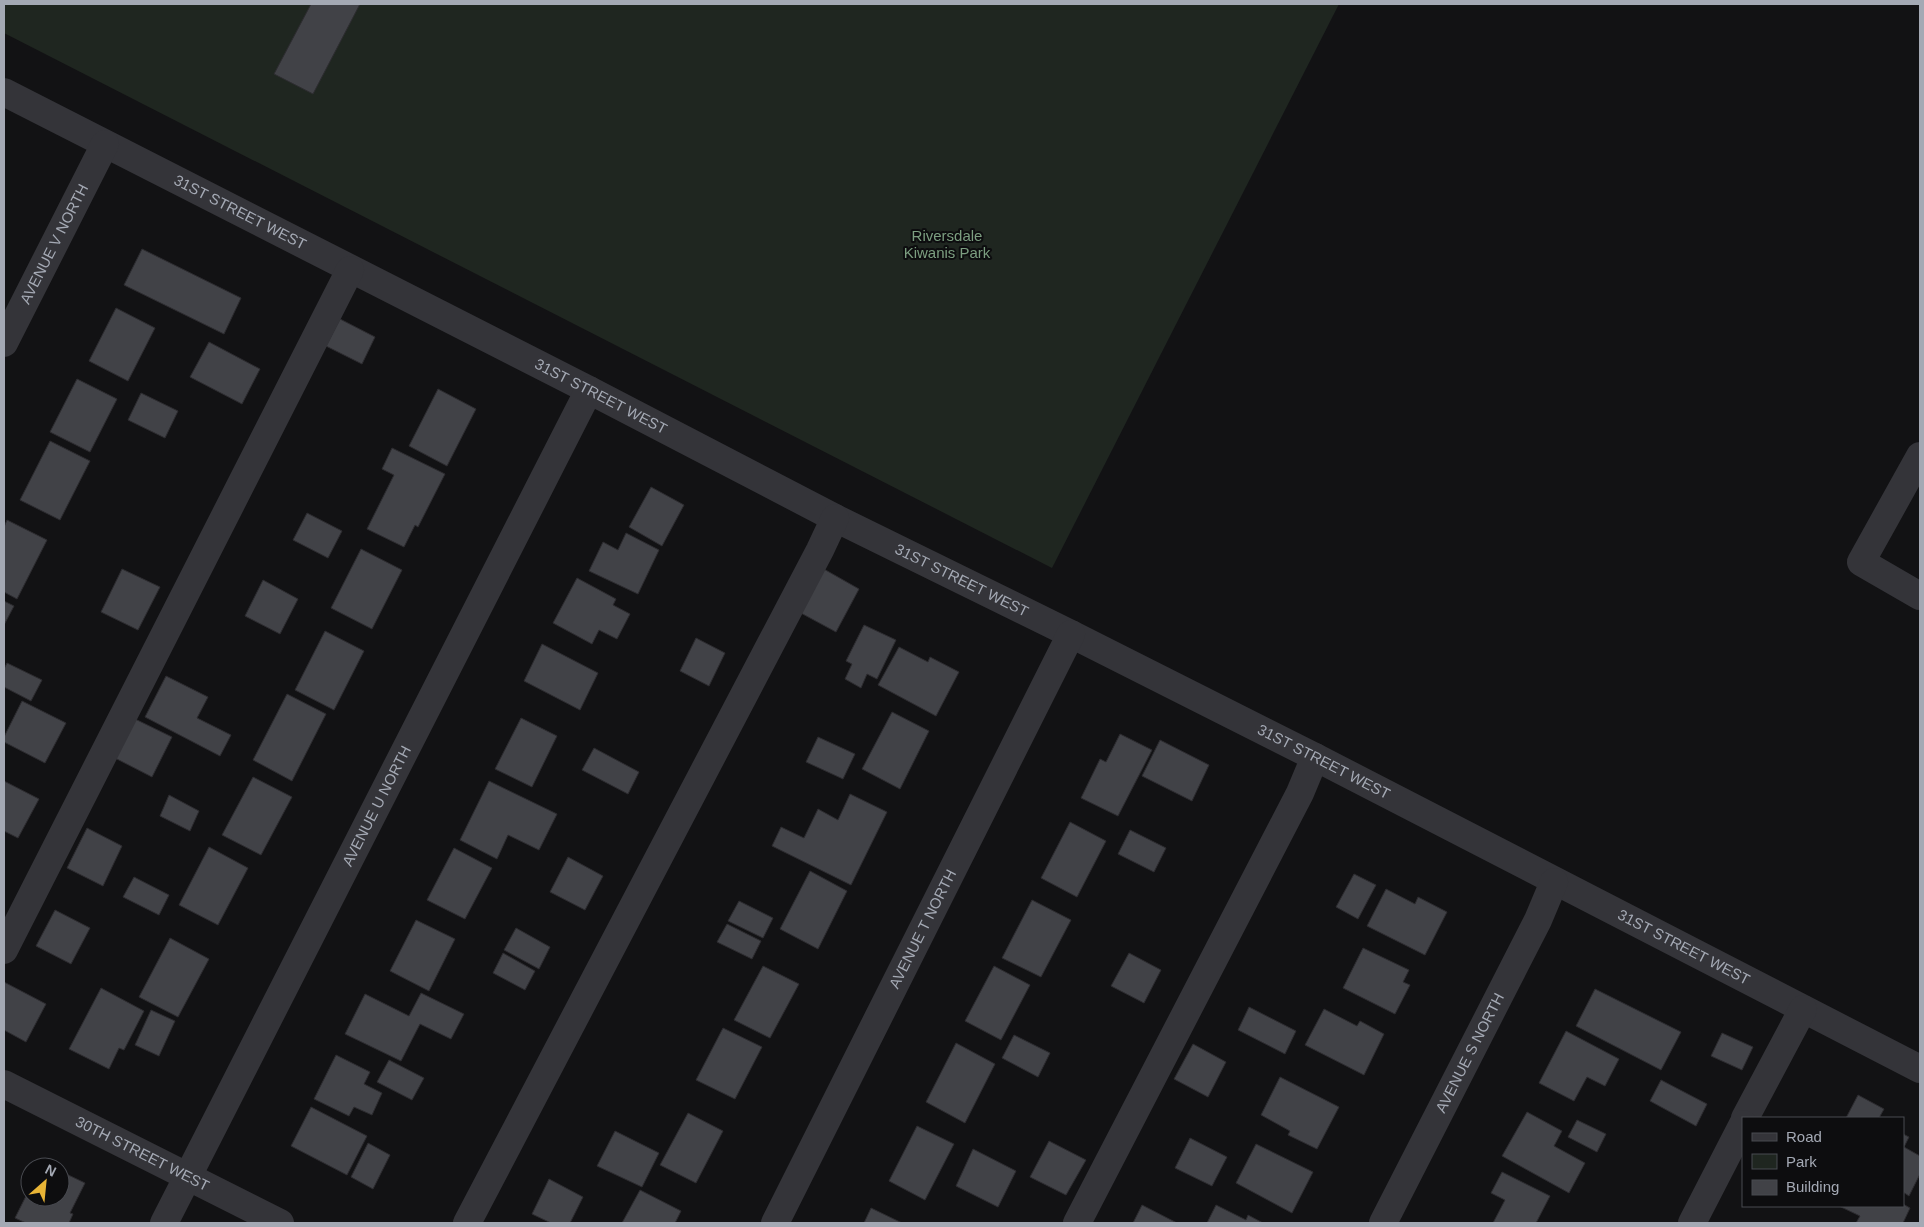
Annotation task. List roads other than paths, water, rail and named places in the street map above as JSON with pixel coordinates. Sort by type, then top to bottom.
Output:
[{"type":"street","name":"31ST STREET WEST","points":[[4,92],[350,270],[589,390],[835,518],[1315,757],[1554,882],[1920,1069]]},
{"type":"street","name":"AVENUE V NORTH","points":[[4,343],[105,144]]},
{"type":"street","points":[[4,950],[350,270]]},
{"type":"street","name":"AVENUE U NORTH","points":[[164,1223],[589,390]]},
{"type":"street","points":[[1920,456],[1861,562],[1920,596]]},
{"type":"street","points":[[467,1223],[816,558],[835,518]]},
{"type":"street","name":"AVENUE T NORTH","points":[[775,1223],[1071,634]]},
{"type":"street","points":[[1077,1223],[1300,793],[1315,757]]},
{"type":"street","name":"AVENUE S NORTH","points":[[1383,1223],[1538,920],[1554,882]]},
{"type":"street","points":[[1747,1117],[1803,1009]]},
{"type":"street","name":"30TH STREET WEST","points":[[4,1084],[280,1223]]},
{"type":"street","points":[[1692,1223],[1742,1126]]},
{"type":"park label","name":"Riversdale Kiwanis Park","points":[[947,244]]}]
